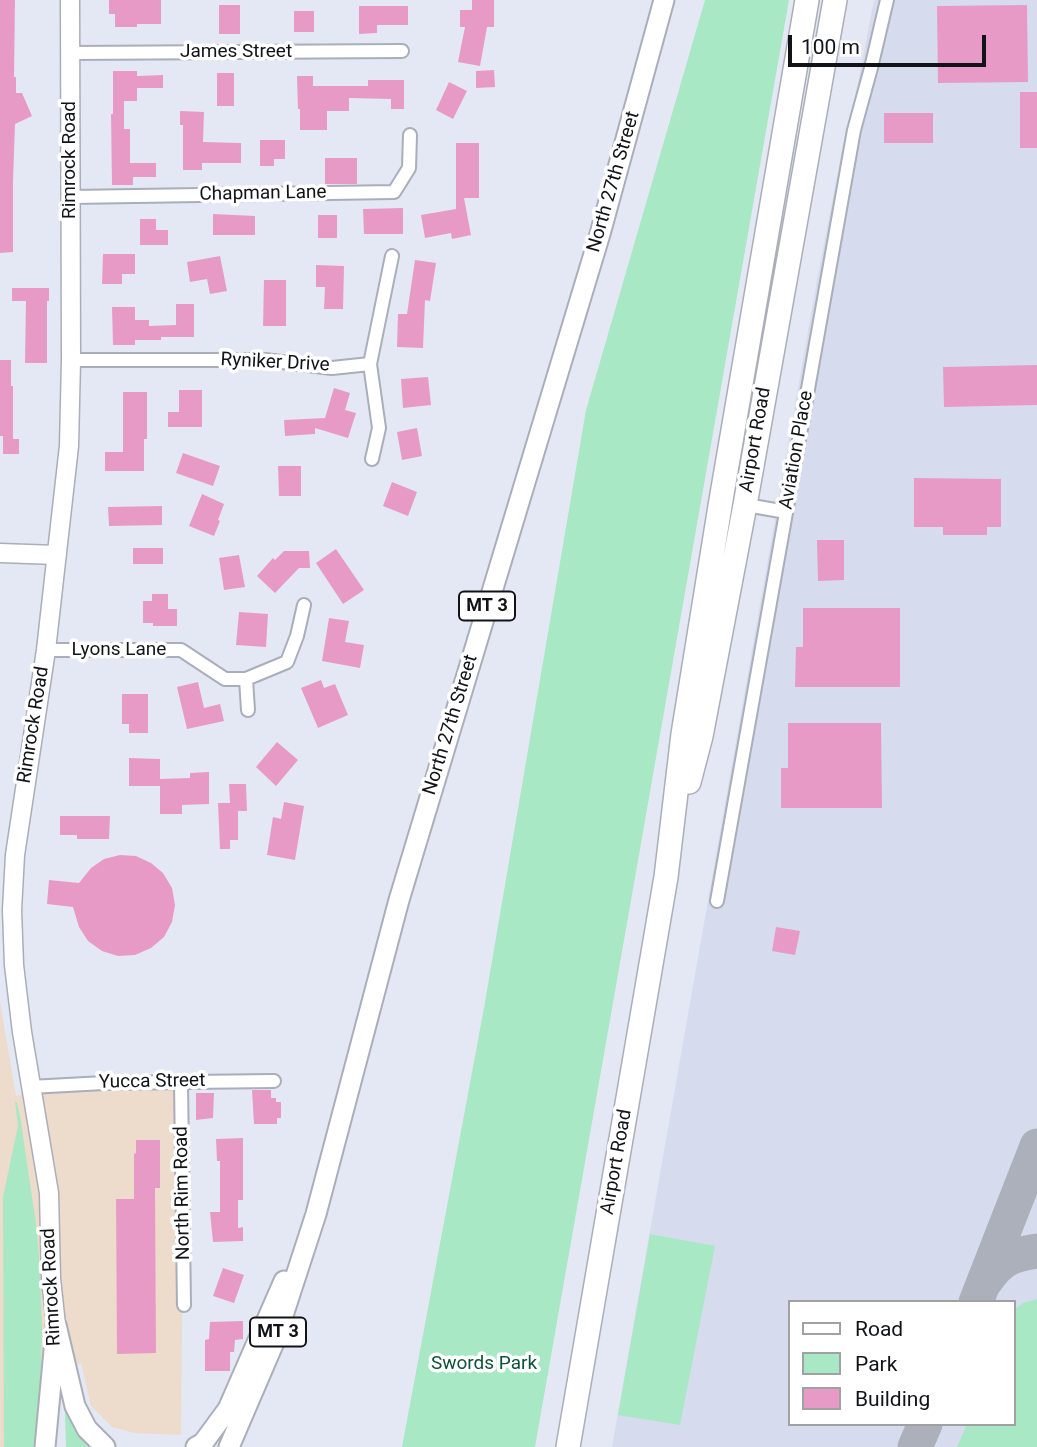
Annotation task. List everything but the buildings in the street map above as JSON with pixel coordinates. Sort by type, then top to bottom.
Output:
[{"type":"highway","name":"Airport Road","points":[[568,1447],[666,877],[683,734],[807,0]]},
{"type":"highway","points":[[833,10],[849,0]]},
{"type":"highway","name":"Airport Road","points":[[666,877],[701,736],[833,10]]},
{"type":"main road","name":"Rimrock Road","points":[[54,1447],[56,1325],[51,1279],[49,1193],[22,1032],[7,965],[15,855],[46,650],[69,446],[70,0]]},
{"type":"main road","name":"North 27th Street","points":[[229,1447],[275,1340],[316,1214],[398,900],[600,234],[664,0]]},
{"type":"main road","points":[[0,553],[57,555]]},
{"type":"main road","points":[[196,1447],[203,1443],[228,1409],[270,1310],[316,1214]]},
{"type":"main road","points":[[45,1447],[56,1325]]},
{"type":"main road","points":[[56,1325],[75,1406],[87,1429],[105,1447]]},
{"type":"street","name":"Aviation Place","points":[[717,901],[854,130],[887,0]]},
{"type":"street","name":"James Street","points":[[70,53],[402,51]]},
{"type":"street","name":"Chapman Lane","points":[[71,197],[394,191],[409,168],[410,135]]},
{"type":"street","points":[[372,459],[379,428],[370,363],[391,256]]},
{"type":"street","name":"Ryniker Drive","points":[[71,360],[265,360],[332,368],[370,363]]},
{"type":"street","points":[[721,500],[786,512]]},
{"type":"street","points":[[248,710],[246,679],[288,662],[304,605]]},
{"type":"street","name":"Lyons Lane","points":[[46,650],[181,650],[225,679],[246,679]]},
{"type":"street","name":"Yucca Street","points":[[30,1087],[85,1083],[275,1081]]},
{"type":"street","name":"North Rim Road","points":[[181,1082],[184,1305]]},
{"type":"shaded area","points":[[874,0],[1037,0],[1037,1447],[612,1447],[817,280]]},
{"type":"shaded area","points":[[0,1001],[16,1096],[50,1085],[181,1082],[181,1435],[134,1433],[112,1427],[91,1406],[81,1363],[39,1377],[36,1447],[0,1447]]},
{"type":"green space","name":"Swords Park","points":[[705,0],[789,0],[535,1447],[402,1447],[484,1008],[586,410]]},
{"type":"green space","points":[[15,1101],[20,1116],[37,1231],[40,1274],[42,1328],[39,1447],[4,1447],[3,1197],[18,1126]]},
{"type":"green space","points":[[650,1234],[715,1246],[680,1425],[618,1415]]},
{"type":"green space","points":[[1037,1299],[1037,1447],[957,1447],[966,1426],[1016,1426],[1016,1308]]},
{"type":"green space","points":[[64,1380],[96,1447],[66,1447]]},
{"type":"taxiway","points":[[977,1300],[1037,1146]]},
{"type":"taxiway","points":[[985,1282],[1007,1259],[1037,1251]]},
{"type":"taxiway","points":[[915,1447],[924,1426]]}]
